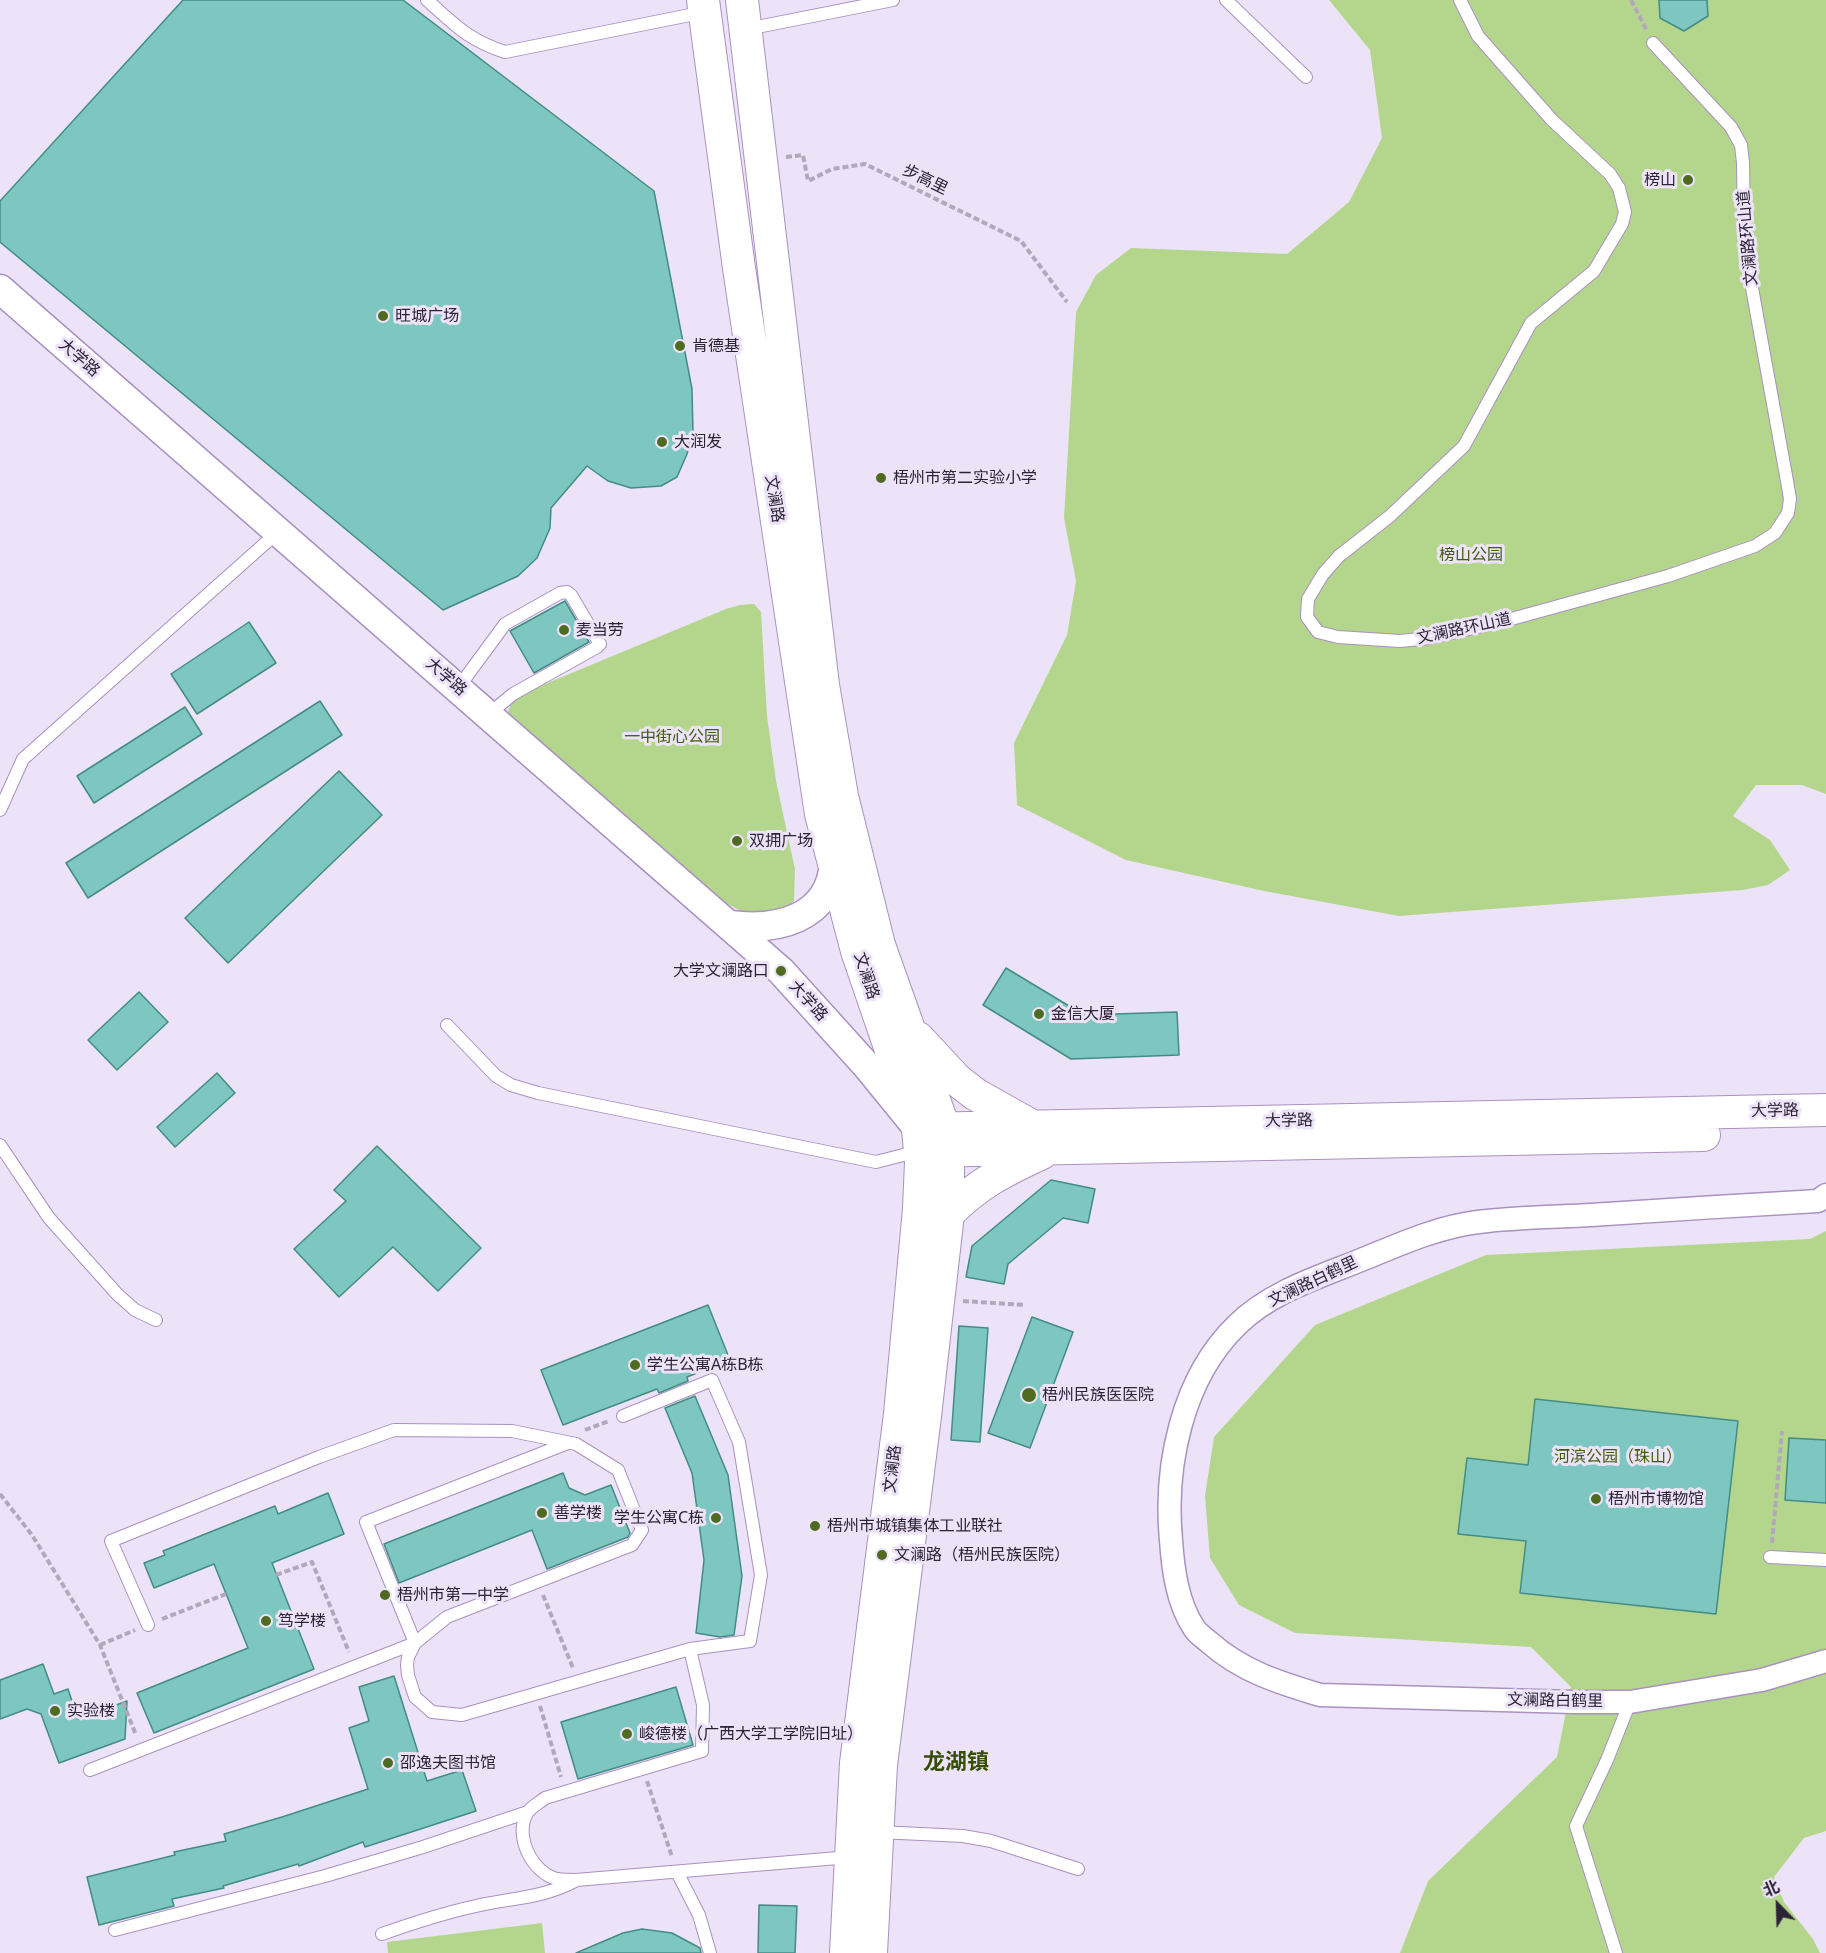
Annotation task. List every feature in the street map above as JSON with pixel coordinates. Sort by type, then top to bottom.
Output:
[{"type":"main road","name":"文澜路","points":[[704,6],[741,279],[821,814],[857,951],[932,1140],[919,1209],[900,1414],[856,1763],[846,1953]]},
{"type":"main road","name":"文澜路","points":[[744,15],[823,685],[842,796],[879,945],[906,1025],[948,1214],[881,1765],[871,1953]]},
{"type":"main road","points":[[906,1025],[957,1080],[1043,1137],[965,1196],[948,1214]]},
{"type":"main road","name":"大学路","points":[[932,1140],[1826,1110]]},
{"type":"main road","name":"大学路","points":[[1043,1137],[1826,1132]]},
{"type":"street","name":"大学路","points":[[0,289],[781,971],[932,1140]]},
{"type":"street","points":[[730,925],[752,928],[772,926],[791,921],[808,912],[822,901],[833,879],[834,864]]},
{"type":"street","name":"文澜路白鹤里","points":[[1826,1195],[1818,1201],[1477,1222],[1414,1239],[1307,1281],[1265,1303],[1238,1324],[1218,1346],[1199,1377],[1183,1416],[1170,1492],[1169,1523],[1180,1599],[1194,1629],[1220,1652],[1249,1670],[1320,1695],[1630,1702],[1762,1680],[1826,1661]]},
{"type":"lane","points":[[427,0],[467,35],[505,52],[704,6]]},
{"type":"lane","points":[[1227,0],[1306,77]]},
{"type":"lane","name":"文澜路环山道","points":[[1460,0],[1478,36],[1552,120],[1610,174],[1619,188],[1625,212],[1622,224],[1594,271],[1531,323],[1464,446],[1390,516],[1339,556],[1323,574],[1308,599],[1307,617],[1318,632],[1338,638],[1400,641],[1430,638],[1504,621],[1657,579],[1755,546],[1775,533],[1788,513],[1790,499],[1748,266],[1741,145],[1731,127],[1653,43]]},
{"type":"lane","points":[[744,15],[886,1]]},
{"type":"lane","points":[[0,810],[23,759],[279,531]]},
{"type":"lane","points":[[459,688],[505,624],[560,593],[567,592],[571,595],[600,644],[513,694],[489,714]]},
{"type":"lane","points":[[447,1025],[496,1076],[510,1085],[538,1093],[876,1162],[932,1140]]},
{"type":"lane","points":[[0,1145],[49,1218],[118,1295],[135,1310],[156,1320]]},
{"type":"lane","points":[[564,1441],[366,1522],[415,1643],[408,1657],[408,1675],[415,1697],[421,1705],[432,1712],[462,1715],[690,1649],[750,1641],[761,1575],[739,1442],[712,1380],[623,1416]]},
{"type":"lane","points":[[90,1770],[415,1643],[447,1617],[632,1545],[642,1530],[618,1470],[576,1444],[512,1431],[394,1430],[319,1457],[111,1540],[148,1625]]},
{"type":"lane","points":[[1770,1557],[1826,1560]]},
{"type":"lane","points":[[115,1930],[336,1873],[423,1847],[528,1812],[545,1798],[702,1750],[704,1705],[690,1649]]},
{"type":"lane","points":[[1616,1953],[1576,1826],[1607,1760],[1630,1702]]},
{"type":"lane","points":[[528,1812],[523,1824],[525,1847],[538,1868],[555,1879],[576,1880],[851,1857]]},
{"type":"lane","points":[[878,1832],[963,1836],[991,1841],[1078,1869]]},
{"type":"lane","points":[[677,1872],[699,1915],[710,1953]]},
{"type":"lane","points":[[382,1934],[476,1906],[557,1891],[576,1880]]},
{"type":"path","points":[[1631,0],[1653,43]]},
{"type":"path","name":"步高里","points":[[761,160],[803,155],[808,181],[832,169],[865,164],[1021,241],[1067,302]]},
{"type":"path","points":[[938,1300],[1025,1305]]},
{"type":"path","points":[[564,1441],[623,1416]]},
{"type":"path","points":[[1770,1557],[1782,1431]]},
{"type":"path","points":[[0,1494],[32,1535],[100,1645],[141,1750]]},
{"type":"path","points":[[276,1575],[312,1562],[355,1666]]},
{"type":"path","points":[[538,1581],[578,1680]]},
{"type":"path","points":[[100,1645],[226,1594]]},
{"type":"path","points":[[536,1693],[566,1792]]},
{"type":"path","points":[[643,1768],[677,1872]]},
{"type":"green space","name":"榜山公园","points":[[1329,0],[1826,0],[1826,794],[1802,785],[1756,785],[1733,816],[1770,840],[1790,870],[1768,885],[1743,890],[1399,916],[1264,891],[1126,860],[1017,805],[1014,743],[1067,635],[1076,581],[1064,518],[1076,312],[1096,275],[1131,248],[1287,254],[1349,202],[1382,138],[1370,50]]},
{"type":"green space","name":"一中街心公园","points":[[754,604],[761,612],[767,716],[776,781],[795,869],[794,901],[781,912],[765,917],[741,911],[720,900],[507,715],[511,703],[521,694],[726,609]]},
{"type":"green space","name":"河滨公园（珠山）","points":[[1826,1231],[1826,1831],[1804,1838],[1774,1877],[1784,1902],[1813,1939],[1820,1953],[1400,1953],[1428,1881],[1557,1757],[1571,1687],[1531,1647],[1295,1633],[1239,1605],[1210,1558],[1205,1496],[1214,1437],[1315,1325],[1486,1255],[1810,1239]]},
{"type":"green space","points":[[542,1923],[545,1953],[388,1953],[387,1942]]},
{"type":"building","name":"旺城广场","points":[[183,0],[403,0],[654,191],[692,389],[693,433],[677,477],[661,486],[631,488],[608,481],[587,466],[551,508],[550,528],[537,558],[518,576],[443,610],[0,242],[0,201]]},
{"type":"building","points":[[1659,0],[1707,0],[1708,16],[1684,31],[1660,18]]},
{"type":"building","points":[[565,601],[589,642],[534,673],[510,631]]},
{"type":"building","points":[[249,622],[276,663],[197,714],[171,674]]},
{"type":"building","points":[[320,701],[342,735],[88,898],[66,863]]},
{"type":"building","points":[[185,707],[202,734],[94,803],[77,776]]},
{"type":"building","points":[[339,771],[382,815],[228,963],[185,918]]},
{"type":"building","name":"金信大厦","points":[[1006,968],[1084,1015],[1177,1012],[1179,1055],[1071,1059],[983,1005]]},
{"type":"building","points":[[139,992],[168,1022],[117,1070],[88,1040]]},
{"type":"building","points":[[217,1073],[235,1093],[175,1147],[157,1127]]},
{"type":"building","points":[[377,1146],[481,1248],[438,1291],[393,1247],[339,1297],[294,1249],[346,1201],[334,1190]]},
{"type":"building","points":[[1051,1180],[1095,1189],[1088,1223],[1063,1218],[1008,1264],[1004,1284],[966,1277],[972,1246]]},
{"type":"building","name":"学生公寓A栋B栋","points":[[708,1305],[730,1360],[687,1377],[688,1381],[659,1393],[657,1389],[563,1425],[541,1370]]},
{"type":"building","points":[[1032,1317],[1073,1332],[1030,1448],[988,1433]]},
{"type":"building","points":[[959,1326],[988,1328],[980,1442],[951,1440]]},
{"type":"building","name":"学生公寓C栋","points":[[695,1396],[728,1475],[742,1576],[734,1635],[720,1637],[696,1633],[704,1560],[692,1473],[665,1408]]},
{"type":"building","name":"梧州市博物馆","points":[[1535,1399],[1738,1421],[1716,1614],[1520,1593],[1526,1541],[1458,1534],[1467,1458],[1528,1465]]},
{"type":"building","points":[[1789,1438],[1826,1440],[1826,1503],[1785,1500]]},
{"type":"building","name":"善学楼","points":[[563,1473],[569,1488],[585,1495],[611,1485],[630,1533],[628,1537],[547,1569],[532,1530],[399,1583],[384,1544]]},
{"type":"building","name":"笃学楼","points":[[328,1493],[344,1534],[272,1563],[314,1669],[154,1733],[137,1693],[248,1648],[214,1564],[154,1588],[144,1563],[165,1555],[163,1551],[275,1506],[278,1514]]},
{"type":"building","name":"实验楼","points":[[43,1664],[54,1694],[68,1689],[78,1719],[127,1701],[125,1739],[59,1763],[41,1714],[27,1709],[0,1719],[0,1680]]},
{"type":"building","points":[[394,1676],[427,1781],[462,1770],[476,1811],[365,1847],[363,1842],[299,1866],[298,1864],[223,1886],[224,1888],[172,1899],[174,1906],[99,1925],[87,1877],[175,1855],[174,1852],[226,1841],[224,1834],[368,1789],[349,1728],[369,1721],[359,1687]]},
{"type":"building","name":"峻德楼（广西大学工学院旧址）","points":[[676,1687],[693,1745],[578,1779],[561,1722]]},
{"type":"building","points":[[759,1905],[797,1906],[795,1953],[758,1953]]},
{"type":"building","points":[[642,1929],[672,1933],[700,1948],[701,1953],[576,1953],[623,1933]]},
{"type":"place","name":"榜山","points":[[1688,180]]},
{"type":"place","name":"旺城广场","points":[[383,316]]},
{"type":"place","name":"肯德基","points":[[680,346]]},
{"type":"place","name":"大润发","points":[[662,442]]},
{"type":"place","name":"梧州市第二实验小学","points":[[881,478]]},
{"type":"place","name":"麦当劳","points":[[564,630]]},
{"type":"place","name":"双拥广场","points":[[737,841]]},
{"type":"place","name":"大学文澜路口","points":[[781,971]]},
{"type":"place","name":"金信大厦","points":[[1039,1014]]},
{"type":"place","name":"学生公寓A栋B栋","points":[[635,1365]]},
{"type":"place","name":"梧州民族医医院","points":[[1029,1395]]},
{"type":"place","name":"梧州市博物馆","points":[[1596,1499]]},
{"type":"place","name":"善学楼","points":[[542,1513]]},
{"type":"place","name":"学生公寓C栋","points":[[716,1518]]},
{"type":"place","name":"梧州市城镇集体工业联社","points":[[815,1526]]},
{"type":"place","name":"文澜路（梧州民族医院）","points":[[882,1555]]},
{"type":"place","name":"梧州市第一中学","points":[[385,1595]]},
{"type":"place","name":"笃学楼","points":[[266,1621]]},
{"type":"place","name":"实验楼","points":[[55,1711]]},
{"type":"place","name":"峻德楼（广西大学工学院旧址）","points":[[627,1734]]},
{"type":"place","name":"邵逸夫图书馆","points":[[388,1763]]},
{"type":"district","name":"龙湖镇","points":[[956,1763]]}]
